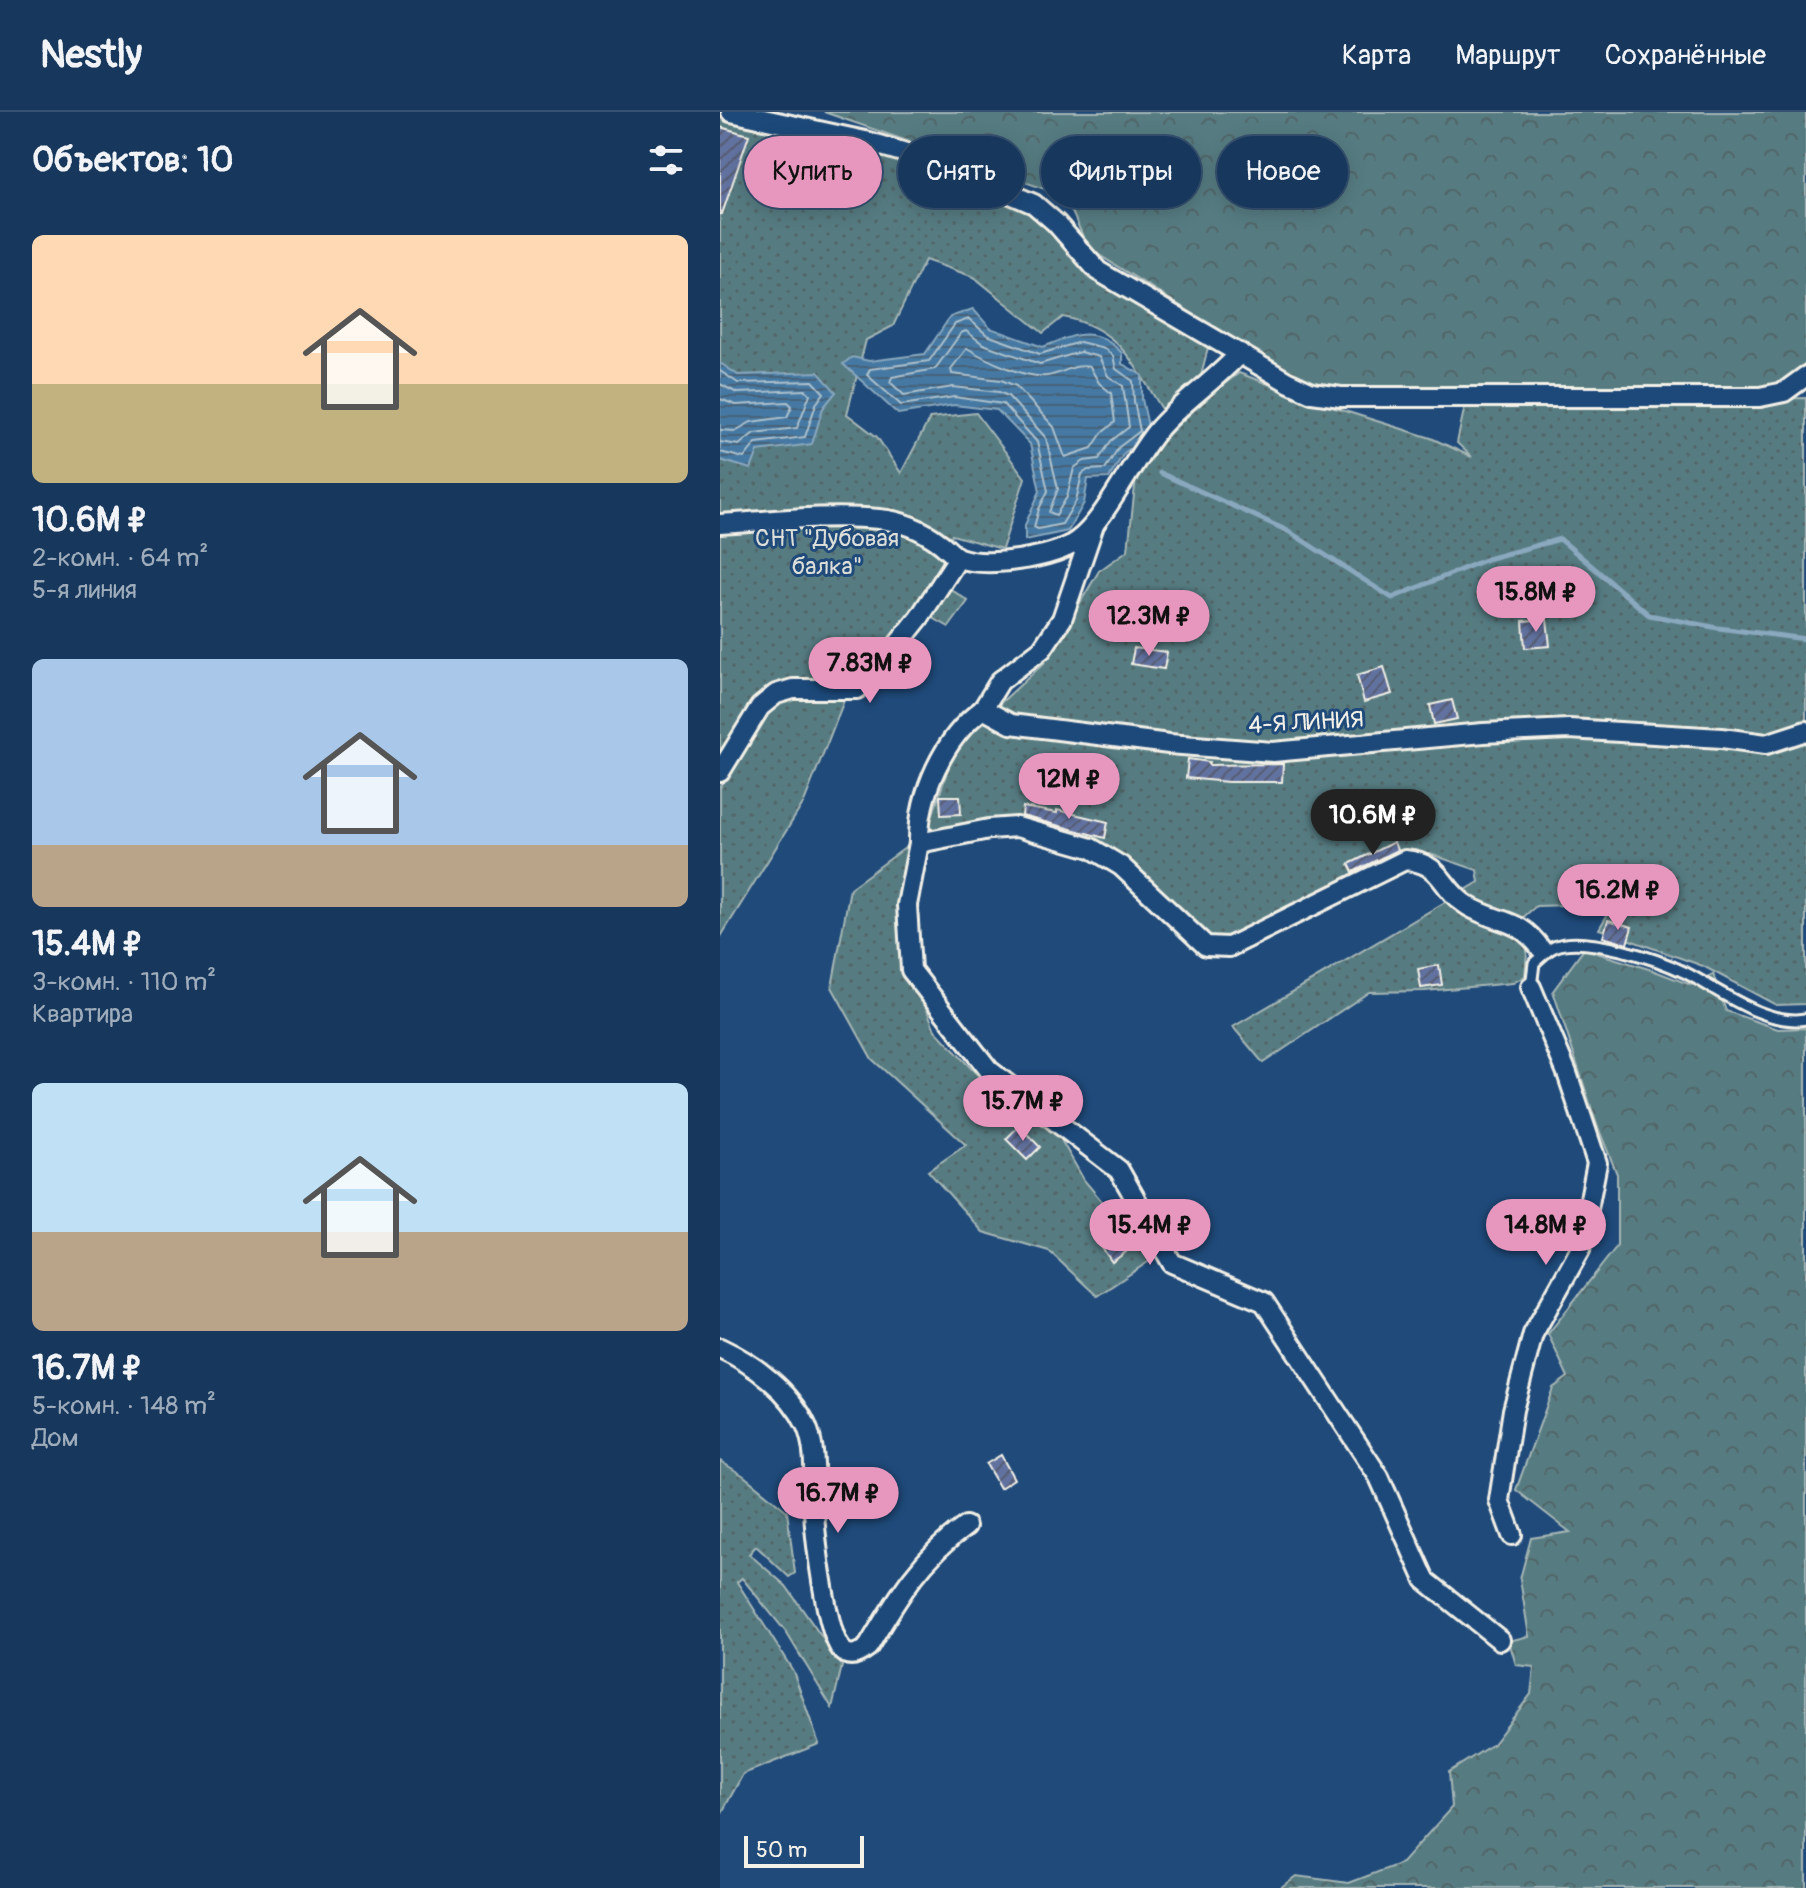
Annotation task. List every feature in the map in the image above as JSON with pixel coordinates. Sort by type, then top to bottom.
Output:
[{"type":"street","points":[[731,112],[865,141],[933,161],[1002,188],[1034,204],[1056,223],[1098,271],[1312,393],[1341,397],[1760,397],[1784,392],[1806,376]]},
{"type":"street","points":[[720,524],[827,518],[880,519],[912,525],[958,558],[988,562],[1028,558],[1062,550],[1079,540],[1094,525],[1156,432],[1240,353]]},
{"type":"street","points":[[1094,525],[1062,619],[1042,649],[1000,681],[983,709],[941,754],[918,822],[919,843],[907,905],[911,970],[989,1070],[1119,1170],[1172,1263],[1264,1302],[1379,1477],[1425,1580],[1500,1640]]},
{"type":"street","points":[[720,772],[760,707],[776,694],[793,689],[857,689],[870,679],[919,618],[958,558]]},
{"type":"street","name":"4-Я ЛИНИЯ","points":[[983,709],[1011,724],[1169,744],[1273,752],[1526,731],[1600,731],[1722,738],[1766,744],[1806,731]]},
{"type":"street","points":[[919,843],[989,829],[1017,827],[1091,848],[1121,866],[1206,946],[1229,947],[1405,860],[1419,861],[1428,864],[1466,905],[1529,931],[1541,949]]},
{"type":"street","points":[[1512,1535],[1499,1500],[1513,1410],[1533,1334],[1580,1250],[1597,1163],[1567,1073],[1531,987]]},
{"type":"street","points":[[720,1348],[756,1369],[783,1391],[807,1428],[813,1449],[814,1513],[828,1609],[842,1651],[851,1655],[868,1647],[917,1571],[941,1543],[966,1526]]},
{"type":"lane","points":[[1531,987],[1534,963],[1554,947],[1588,943],[1681,971],[1763,1013],[1794,1021],[1806,1019]]},
{"type":"green space","name":"СНТ \"Дубовая балка\"","points":[[720,112],[765,112],[762,129],[799,136],[744,136],[744,208],[882,208],[882,152],[898,155],[898,208],[1025,208],[1025,205],[1086,269],[1209,343],[1201,376],[1162,409],[1123,350],[1098,330],[1063,317],[1043,333],[974,277],[925,260],[893,326],[866,340],[847,414],[877,437],[901,473],[930,418],[976,413],[1025,478],[1002,549],[952,535],[936,579],[968,601],[949,627],[917,609],[849,688],[804,802],[720,938]]},
{"type":"green space","points":[[824,112],[1806,112],[1806,366],[1775,394],[1316,391],[1088,248],[1070,208],[1201,208],[1201,136],[1041,136],[1041,188],[1025,182],[1025,136],[898,138]]},
{"type":"green space","points":[[1239,373],[1316,402],[1431,438],[1472,457],[1457,443],[1465,405],[1806,398],[1806,1004],[1776,1005],[1703,966],[1599,929],[1609,912],[1569,905],[1536,906],[1511,928],[1528,940],[1525,976],[1513,983],[1425,991],[1369,992],[1263,1063],[1233,1027],[1479,882],[1477,870],[1430,854],[1369,876],[1229,942],[1206,940],[1142,878],[1003,820],[945,831],[905,877],[911,970],[935,1030],[985,1083],[1060,1138],[1084,1180],[1151,1260],[1097,1296],[1049,1251],[983,1232],[928,1171],[966,1145],[872,1059],[832,987],[850,888],[927,832],[954,751],[979,723],[1044,663],[1099,571],[1128,550],[1136,477],[1154,437]]},
{"type":"green space","points":[[1584,949],[1691,985],[1713,974],[1726,1011],[1778,1029],[1806,1028],[1806,1888],[1280,1888],[1296,1876],[1349,1883],[1402,1863],[1452,1807],[1449,1772],[1493,1744],[1531,1694],[1534,1667],[1516,1665],[1509,1641],[1529,1636],[1520,1579],[1531,1538],[1570,1532],[1516,1490],[1553,1388],[1568,1377],[1548,1334],[1617,1246],[1617,1174],[1597,1125],[1553,991]]},
{"type":"green space","points":[[720,1461],[787,1511],[795,1573],[789,1577],[756,1546],[749,1554],[786,1586],[842,1666],[832,1708],[786,1632],[742,1578],[737,1582],[793,1671],[819,1744],[743,1774],[720,1816]]},
{"type":"water","points":[[973,309],[990,328],[1043,347],[1075,336],[1102,338],[1122,353],[1122,364],[1142,375],[1142,399],[1150,435],[1124,453],[1109,478],[1088,479],[1084,503],[1068,531],[1025,540],[1025,525],[1040,491],[1030,444],[997,410],[954,405],[898,414],[843,364],[852,357],[869,361],[925,354],[950,317]]},
{"type":"water","points":[[720,363],[738,375],[818,372],[836,392],[823,408],[812,444],[758,451],[751,469],[720,460]]},
{"type":"building","points":[[720,127],[749,135],[744,136],[744,150],[720,214]]},
{"type":"building","points":[[1125,602],[1176,612],[1173,627],[1121,618]]},
{"type":"building","points":[[1547,619],[1550,646],[1525,648],[1523,621]]},
{"type":"building","points":[[1134,648],[1167,652],[1164,669],[1131,664]]},
{"type":"building","points":[[1384,667],[1392,694],[1364,702],[1357,675]]},
{"type":"building","points":[[1452,700],[1457,719],[1434,724],[1430,705]]},
{"type":"building","points":[[1188,759],[1210,762],[1209,765],[1283,764],[1282,782],[1186,778]]},
{"type":"building","points":[[940,796],[960,796],[961,814],[941,815]]},
{"type":"building","points":[[1023,807],[1057,813],[1057,810],[1108,822],[1105,838],[1022,816]]},
{"type":"building","points":[[1394,842],[1397,850],[1353,872],[1349,864]]},
{"type":"building","points":[[1608,920],[1632,927],[1627,944],[1603,937]]},
{"type":"building","points":[[1439,965],[1442,985],[1421,988],[1418,969]]},
{"type":"building","points":[[1019,1126],[1040,1147],[1027,1160],[1006,1139]]},
{"type":"building","points":[[1113,1235],[1126,1252],[1112,1262],[1100,1245]]},
{"type":"building","points":[[1001,1455],[1014,1479],[1000,1488],[986,1464]]},
{"type":"waterway","points":[[1160,473],[1288,531],[1392,598],[1487,559],[1560,539],[1649,615],[1718,628],[1806,639]]}]
